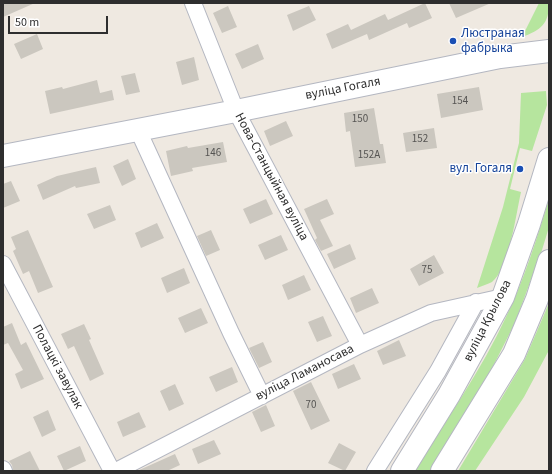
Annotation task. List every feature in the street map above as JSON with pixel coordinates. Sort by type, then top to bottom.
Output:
[{"type":"main road","name":"вуліца Гогаля","points":[[3,156],[236,111],[500,57],[549,51]]},
{"type":"main road","name":"вуліца Крылова","points":[[402,471],[449,395],[503,297],[530,224],[549,159]]},
{"type":"main road","points":[[442,471],[514,354],[537,298],[549,261]]},
{"type":"street","name":"Нова-Станцыйная вуліца","points":[[193,3],[236,111],[360,345]]},
{"type":"street","points":[[138,130],[231,333],[262,396]]},
{"type":"street","name":"Полацкі завулак","points":[[3,264],[112,471]]},
{"type":"street","name":"вуліца Ламаносава","points":[[116,471],[360,345],[431,313],[503,297]]},
{"type":"street","points":[[375,471],[438,371],[476,302]]},
{"type":"green space","points":[[539,3],[549,3],[549,10],[543,25],[534,32],[522,37]]},
{"type":"green space","points":[[546,91],[547,105],[532,151],[520,148],[510,189],[521,192],[511,240],[503,266],[492,282],[477,288],[503,207],[519,143],[521,93]]},
{"type":"green space","points":[[549,199],[549,227],[515,323],[483,386],[430,471],[414,471],[486,357],[513,303],[535,244]]},
{"type":"green space","points":[[549,303],[548,352],[524,397],[475,471],[458,471],[525,359]]},
{"type":"building","points":[[3,3],[35,3],[3,17]]},
{"type":"building","points":[[425,3],[432,18],[409,28],[407,23],[369,40],[367,34],[332,49],[326,34],[348,24],[351,30],[385,14],[388,20]]},
{"type":"building","points":[[449,3],[491,3],[456,18]]},
{"type":"building","points":[[228,6],[237,27],[222,33],[213,13]]},
{"type":"building","points":[[309,6],[316,20],[293,31],[287,15]]},
{"type":"building","points":[[37,34],[43,49],[21,59],[14,44]]},
{"type":"building","points":[[258,44],[264,59],[242,69],[235,54]]},
{"type":"building","points":[[194,57],[199,80],[182,85],[176,62]]},
{"type":"building","points":[[135,73],[140,92],[126,95],[121,76]]},
{"type":"building","points":[[97,80],[100,93],[112,90],[114,100],[50,114],[45,91],[62,87],[63,89]]},
{"type":"building","points":[[479,87],[483,110],[441,118],[437,94]]},
{"type":"building","points":[[374,108],[380,144],[383,144],[386,163],[355,167],[350,131],[346,132],[344,113]]},
{"type":"building","points":[[286,121],[293,136],[270,146],[264,131]]},
{"type":"building","points":[[434,128],[437,148],[406,152],[403,133]]},
{"type":"building","points":[[223,142],[227,162],[192,168],[193,171],[171,176],[166,151],[187,146],[188,148]]},
{"type":"building","points":[[128,159],[136,179],[122,186],[113,166]]},
{"type":"building","points":[[96,167],[100,183],[76,188],[75,186],[43,200],[37,185],[57,176]]},
{"type":"building","points":[[11,181],[20,201],[3,208],[3,184]]},
{"type":"building","points":[[266,199],[273,214],[250,224],[243,209]]},
{"type":"building","points":[[327,199],[334,214],[320,220],[333,246],[321,251],[315,240],[317,238],[304,209]]},
{"type":"building","points":[[110,205],[116,220],[94,229],[87,214]]},
{"type":"building","points":[[157,223],[164,238],[141,248],[135,233]]},
{"type":"building","points":[[28,230],[53,287],[38,293],[29,271],[23,274],[13,251],[16,249],[11,237]]},
{"type":"building","points":[[211,230],[220,250],[206,256],[197,236]]},
{"type":"building","points":[[281,235],[288,250],[265,260],[258,245]]},
{"type":"building","points":[[350,244],[356,259],[334,269],[327,254]]},
{"type":"building","points":[[434,255],[444,273],[419,286],[410,269]]},
{"type":"building","points":[[184,268],[190,283],[167,293],[161,278]]},
{"type":"building","points":[[304,275],[311,290],[288,300],[282,285]]},
{"type":"building","points":[[372,288],[379,303],[356,313],[350,298]]},
{"type":"building","points":[[201,308],[208,323],[185,333],[178,318]]},
{"type":"building","points":[[323,316],[332,336],[317,342],[308,322]]},
{"type":"building","points":[[12,323],[21,345],[26,342],[44,379],[21,389],[15,374],[23,370],[8,343],[3,345],[3,327]]},
{"type":"building","points":[[84,324],[91,339],[89,340],[104,374],[90,381],[74,346],[68,349],[61,334]]},
{"type":"building","points":[[399,340],[406,356],[383,365],[377,351]]},
{"type":"building","points":[[263,342],[272,362],[259,368],[249,348]]},
{"type":"building","points":[[354,364],[361,379],[338,389],[332,374]]},
{"type":"building","points":[[232,367],[238,382],[216,392],[209,377]]},
{"type":"building","points":[[311,382],[330,421],[311,430],[293,391]]},
{"type":"building","points":[[175,384],[184,404],[169,411],[160,391]]},
{"type":"building","points":[[266,405],[275,426],[261,432],[252,412]]},
{"type":"building","points":[[48,410],[56,430],[42,437],[33,417]]},
{"type":"building","points":[[139,412],[146,427],[123,437],[117,422]]},
{"type":"building","points":[[214,440],[221,454],[198,464],[192,449]]},
{"type":"building","points":[[339,443],[356,452],[345,471],[328,463]]},
{"type":"building","points":[[80,446],[86,461],[64,471],[57,456]]},
{"type":"building","points":[[30,451],[40,471],[13,471],[12,465],[9,461]]},
{"type":"building","points":[[175,454],[180,465],[167,471],[137,471]]},
{"type":"place","name":"Люстраная фабрыка","points":[[453,41]]},
{"type":"place","name":"вул. Гогаля","points":[[520,169]]}]
